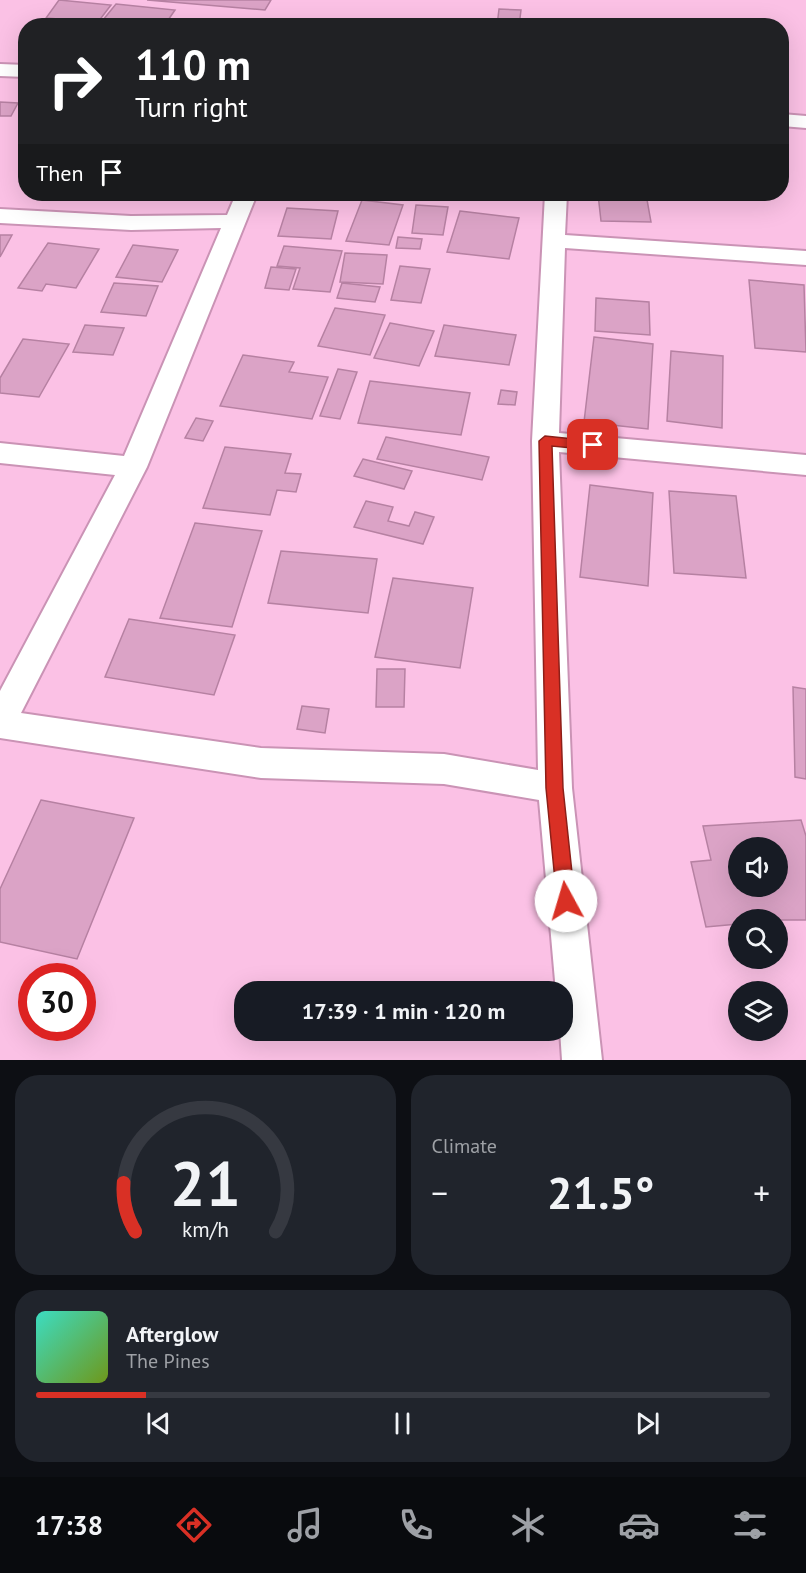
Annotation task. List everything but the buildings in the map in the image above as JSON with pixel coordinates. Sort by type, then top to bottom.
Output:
[{"type":"street","points":[[0,70],[18,71]]},
{"type":"street","points":[[789,121],[806,122]]},
{"type":"street","points":[[243,201],[133,467],[0,723],[261,763],[444,769],[555,788]]},
{"type":"street","points":[[556,201],[545,441],[555,788],[582,1060]]},
{"type":"street","points":[[0,216],[131,223],[234,221]]},
{"type":"street","points":[[554,241],[806,258]]},
{"type":"street","points":[[545,441],[806,465]]},
{"type":"street","points":[[0,453],[133,467]]},
{"type":"route","points":[[566,901],[555,788],[545,441],[593,445]]}]
